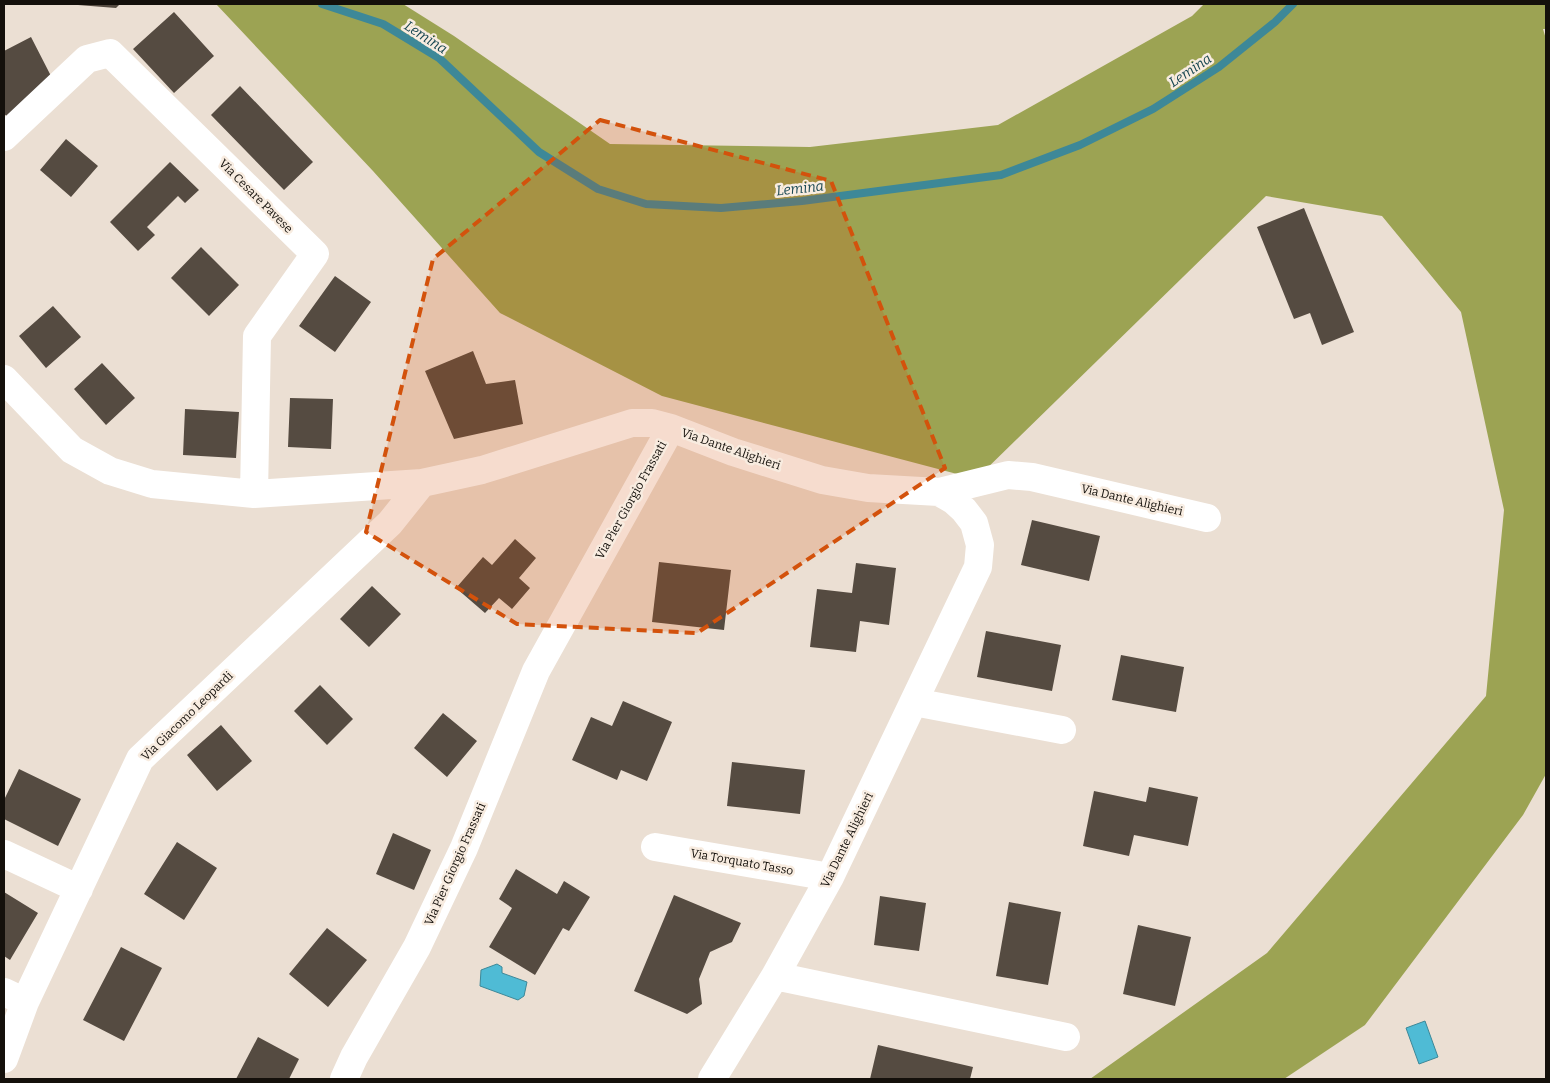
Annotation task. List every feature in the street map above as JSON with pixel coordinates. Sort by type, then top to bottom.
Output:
[{"type":"street","name":"Via Cesare Pavese","points":[[4,137],[87,59],[110,53],[316,254],[257,336],[254,494]]},
{"type":"street","name":"Via Pier Giorgio Frassati","points":[[4,379],[72,450],[110,471],[152,484],[254,494],[422,483],[482,470],[632,423],[652,423],[671,428],[536,671],[464,848],[417,947],[344,1079]]},
{"type":"street","name":"Via Dante Alighieri","points":[[671,428],[733,452],[822,480],[868,488],[939,492],[1008,475],[1032,477],[1207,518]]},
{"type":"street","name":"Via Giacomo Leopardi","points":[[4,1059],[15,997],[79,889],[140,759],[390,524],[422,483]]},
{"type":"street","name":"Via Dante Alighieri","points":[[712,1079],[775,976],[830,877],[978,567],[980,545],[974,523],[953,500],[939,492]]},
{"type":"street","points":[[914,702],[1062,730]]},
{"type":"street","name":"Via Torquato Tasso","points":[[655,847],[830,877]]},
{"type":"street","points":[[4,854],[79,889]]},
{"type":"street","points":[[775,976],[1066,1038]]},
{"type":"highlighted area","points":[[600,120],[831,181],[945,468],[697,633],[517,624],[366,532],[433,259]]},
{"type":"green space","points":[[216,4],[403,4],[454,36],[610,144],[810,147],[998,125],[1192,16],[1204,4],[1546,4],[1546,29],[1543,29],[1546,39],[1546,774],[1523,815],[1365,1025],[1284,1079],[1090,1079],[1267,953],[1486,696],[1504,510],[1461,312],[1382,216],[1266,196],[976,479],[662,396],[500,313],[373,171]]},
{"type":"water","points":[[497,964],[502,967],[502,973],[527,982],[524,996],[518,1000],[480,986],[481,970]]},
{"type":"water","points":[[1425,1021],[1438,1057],[1419,1064],[1406,1028]]},
{"type":"building","points":[[78,4],[120,4],[116,8]]},
{"type":"building","points":[[174,12],[214,56],[174,93],[133,49]]},
{"type":"building","points":[[31,37],[51,76],[8,117],[4,114],[4,51]]},
{"type":"building","points":[[240,86],[313,162],[284,190],[211,115]]},
{"type":"building","points":[[66,139],[98,166],[71,197],[40,170]]},
{"type":"building","points":[[170,162],[199,190],[185,203],[178,196],[147,227],[155,235],[138,251],[110,222]]},
{"type":"building","points":[[1304,208],[1354,332],[1322,345],[1310,313],[1294,319],[1257,227]]},
{"type":"building","points":[[201,247],[239,285],[209,316],[171,278]]},
{"type":"building","points":[[335,276],[371,302],[335,352],[299,326]]},
{"type":"building","points":[[53,306],[81,337],[46,368],[19,336]]},
{"type":"building","points":[[473,351],[486,384],[515,380],[523,424],[454,439],[425,371]]},
{"type":"building","points":[[102,363],[135,398],[106,425],[74,389]]},
{"type":"building","points":[[290,398],[333,399],[331,449],[288,447]]},
{"type":"building","points":[[185,409],[239,412],[236,458],[183,455]]},
{"type":"building","points":[[1032,520],[1100,536],[1089,581],[1021,565]]},
{"type":"building","points":[[515,539],[536,558],[519,578],[530,588],[512,609],[499,598],[485,613],[456,588],[483,557],[492,565]]},
{"type":"building","points":[[659,562],[731,570],[724,630],[652,622]]},
{"type":"building","points":[[856,563],[896,568],[889,625],[860,621],[856,652],[810,647],[817,589],[852,593]]},
{"type":"building","points":[[372,586],[401,614],[369,647],[340,619]]},
{"type":"building","points":[[986,631],[1061,645],[1052,691],[977,677]]},
{"type":"building","points":[[1121,655],[1184,667],[1176,712],[1112,700]]},
{"type":"building","points":[[320,685],[353,719],[327,745],[294,711]]},
{"type":"building","points":[[623,701],[672,722],[647,781],[621,770],[617,780],[572,760],[591,717],[612,726]]},
{"type":"building","points":[[443,713],[477,741],[447,777],[414,748]]},
{"type":"building","points":[[221,725],[252,761],[217,791],[187,755]]},
{"type":"building","points":[[732,762],[805,770],[800,814],[727,806]]},
{"type":"building","points":[[19,769],[81,799],[58,846],[4,819],[4,800]]},
{"type":"building","points":[[1149,787],[1198,797],[1188,846],[1134,835],[1129,856],[1083,846],[1094,791],[1146,802]]},
{"type":"building","points":[[393,833],[431,850],[414,890],[376,874]]},
{"type":"building","points":[[177,842],[217,868],[184,920],[144,894]]},
{"type":"building","points":[[516,869],[557,894],[564,881],[590,897],[569,931],[563,928],[535,975],[489,947],[512,908],[499,899]]},
{"type":"building","points":[[4,892],[38,913],[10,960],[4,956]]},
{"type":"building","points":[[674,895],[741,923],[732,942],[710,952],[699,979],[702,1004],[687,1014],[634,991]]},
{"type":"building","points":[[880,896],[926,903],[919,951],[874,945]]},
{"type":"building","points":[[1009,902],[1061,912],[1048,985],[996,976]]},
{"type":"building","points":[[1138,925],[1191,937],[1175,1006],[1123,994]]},
{"type":"building","points":[[327,928],[367,960],[328,1007],[289,974]]},
{"type":"building","points":[[121,947],[162,968],[124,1041],[83,1020]]},
{"type":"building","points":[[258,1037],[299,1059],[289,1079],[236,1079]]},
{"type":"building","points":[[878,1045],[973,1067],[970,1079],[870,1079]]},
{"type":"waterway","name":"Lemina","points":[[322,4],[383,24],[439,58],[539,152],[598,189],[646,204],[721,208],[802,201],[1001,175],[1080,145],[1153,109],[1219,67],[1275,22],[1293,4]]}]
